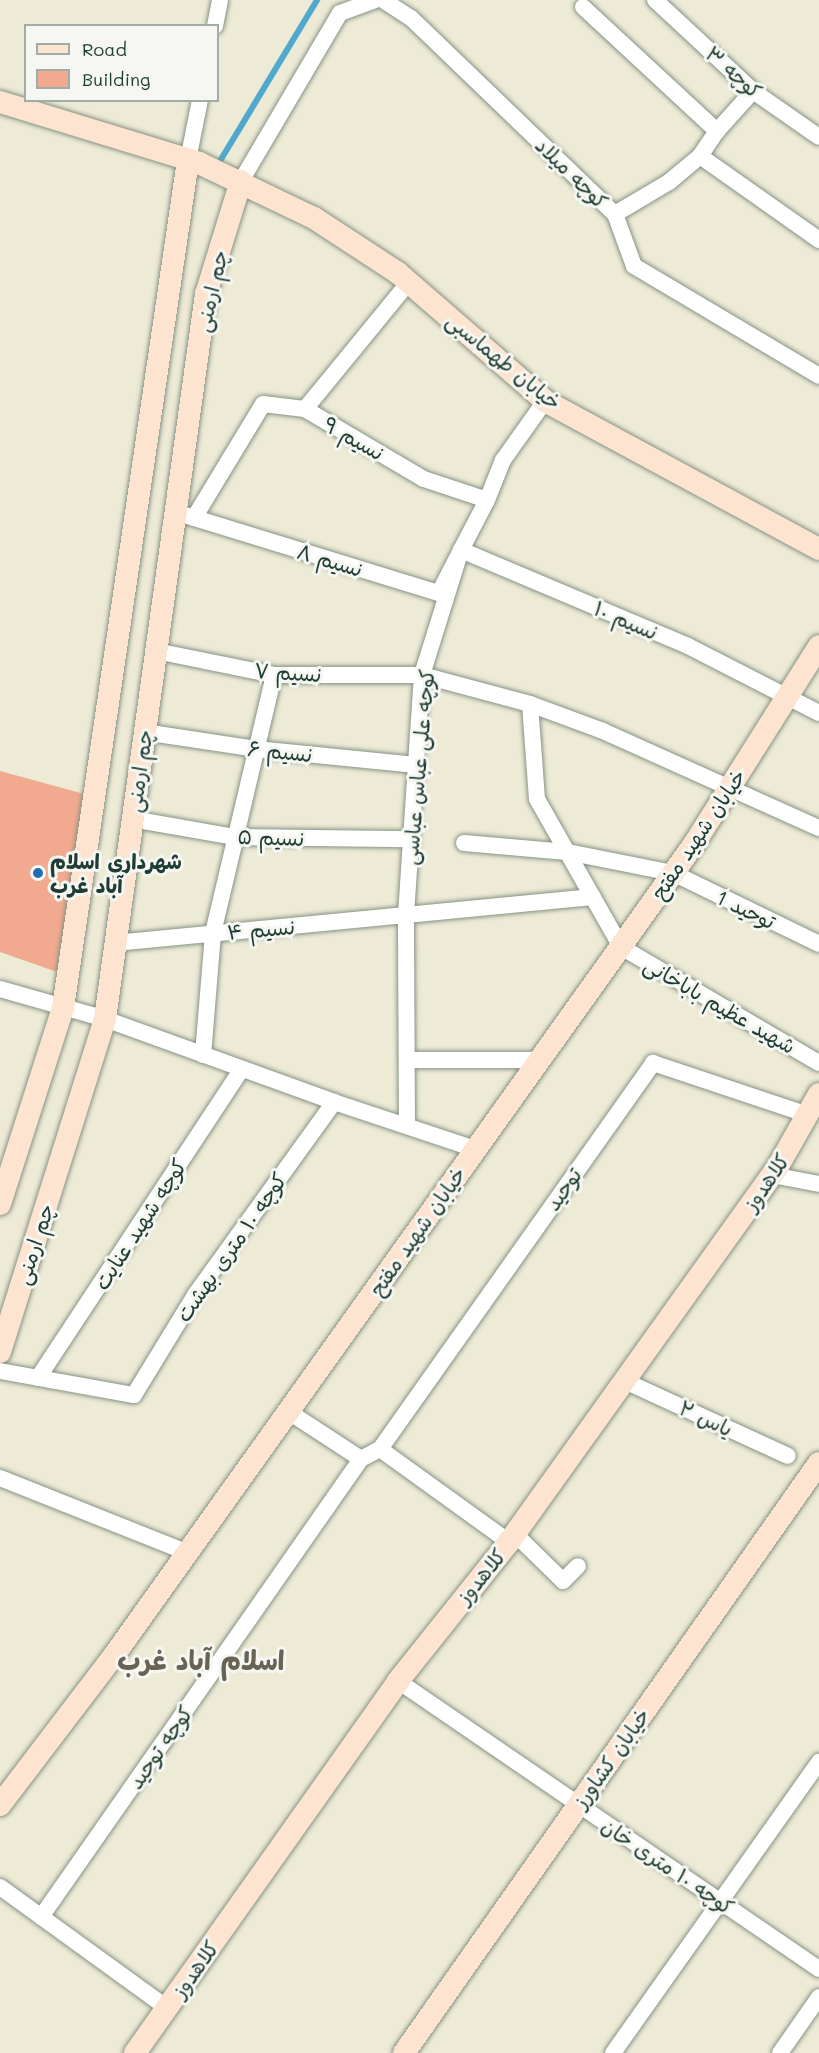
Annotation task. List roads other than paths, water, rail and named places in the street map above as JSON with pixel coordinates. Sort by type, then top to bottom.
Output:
[{"type":"street","points":[[215,24],[220,0]]},
{"type":"street","points":[[236,178],[340,13],[375,0]]},
{"type":"street","name":"کوچه میلاد","points":[[383,0],[411,18],[615,214],[634,266],[819,376]]},
{"type":"street","name":"کوچه ۳","points":[[656,0],[753,91],[819,137]]},
{"type":"street","points":[[583,7],[717,131]]},
{"type":"street","points":[[615,214],[669,182],[700,156],[717,131],[753,91]]},
{"type":"street","name":"خیابان طهماسبی","points":[[0,102],[193,161],[236,178],[314,218],[409,282],[545,400],[819,549]]},
{"type":"street","points":[[193,161],[200,102]]},
{"type":"street","points":[[700,156],[819,240]]},
{"type":"street","name":"چم ارمنی","points":[[0,1204],[63,1008],[193,161]]},
{"type":"street","name":"چم ارمنی","points":[[0,1352],[105,1019],[156,651],[185,515],[206,294],[236,178]]},
{"type":"street","name":"نسیم ۹","points":[[409,282],[305,409],[424,479],[487,500]]},
{"type":"street","name":"کوچه علی عباس عباسی","points":[[407,1126],[406,915],[422,675],[461,550],[487,500],[503,460],[545,400]]},
{"type":"street","points":[[185,515],[263,404],[305,409]]},
{"type":"street","name":"نسیم ۸","points":[[185,515],[439,593],[461,550]]},
{"type":"street","name":"نسیم ۱۰","points":[[461,550],[688,646],[819,713]]},
{"type":"street","name":"خیابان شهید مفتح","points":[[0,1805],[115,1654],[621,947],[730,789],[819,646]]},
{"type":"street","name":"نسیم ۷","points":[[156,651],[274,675],[422,675],[530,704],[603,730],[819,828]]},
{"type":"street","points":[[203,1055],[213,933],[274,675]]},
{"type":"street","points":[[530,704],[537,799],[621,947]]},
{"type":"street","name":"نسیم ۶","points":[[144,732],[256,749],[416,765]]},
{"type":"street","name":"نسیم ۵","points":[[132,819],[235,837],[411,839]]},
{"type":"street","name":"توحید 1","points":[[464,843],[567,852],[673,873],[819,944]]},
{"type":"street","name":"نسیم ۴","points":[[115,943],[593,897]]},
{"type":"street","name":"شهید عظیم باباخانی","points":[[621,947],[819,1063]]},
{"type":"street","points":[[0,989],[105,1019],[333,1102],[475,1149]]},
{"type":"street","points":[[407,1060],[541,1060]]},
{"type":"street","name":"توحید","points":[[380,1449],[652,1064],[808,1115]]},
{"type":"street","name":"کوچه شهید عنایت","points":[[38,1378],[242,1069]]},
{"type":"street","name":"کلاهدوز","points":[[135,2053],[398,1681],[512,1538],[772,1175],[819,1094]]},
{"type":"street","name":"کوچه ۱۰ متری بهشت","points":[[38,1378],[134,1395],[195,1295],[333,1102]]},
{"type":"street","points":[[772,1175],[819,1184]]},
{"type":"street","points":[[0,1371],[38,1378]]},
{"type":"street","name":"یاس ۲","points":[[625,1381],[788,1456]]},
{"type":"street","points":[[289,1412],[361,1459],[380,1449],[512,1538],[562,1581],[578,1566]]},
{"type":"street","name":"کوچه توحید","points":[[41,1917],[361,1459]]},
{"type":"street","name":"خیابان کشاورز","points":[[404,2053],[819,1463]]},
{"type":"street","points":[[0,1478],[186,1552]]},
{"type":"street","name":"کوچه ۱۰ متری خان","points":[[398,1681],[819,1969]]},
{"type":"street","points":[[613,2053],[819,1762]]},
{"type":"street","points":[[0,1887],[167,2008]]},
{"type":"street","points":[[780,2053],[819,1997]]},
{"type":"waterway","points":[[220,161],[317,0]]},
{"type":"place","name":"شهرداری اسلام آباد غرب","points":[[38,873]]},
{"type":"district","name":"اسلام آباد غرب","points":[[201,1660]]}]
